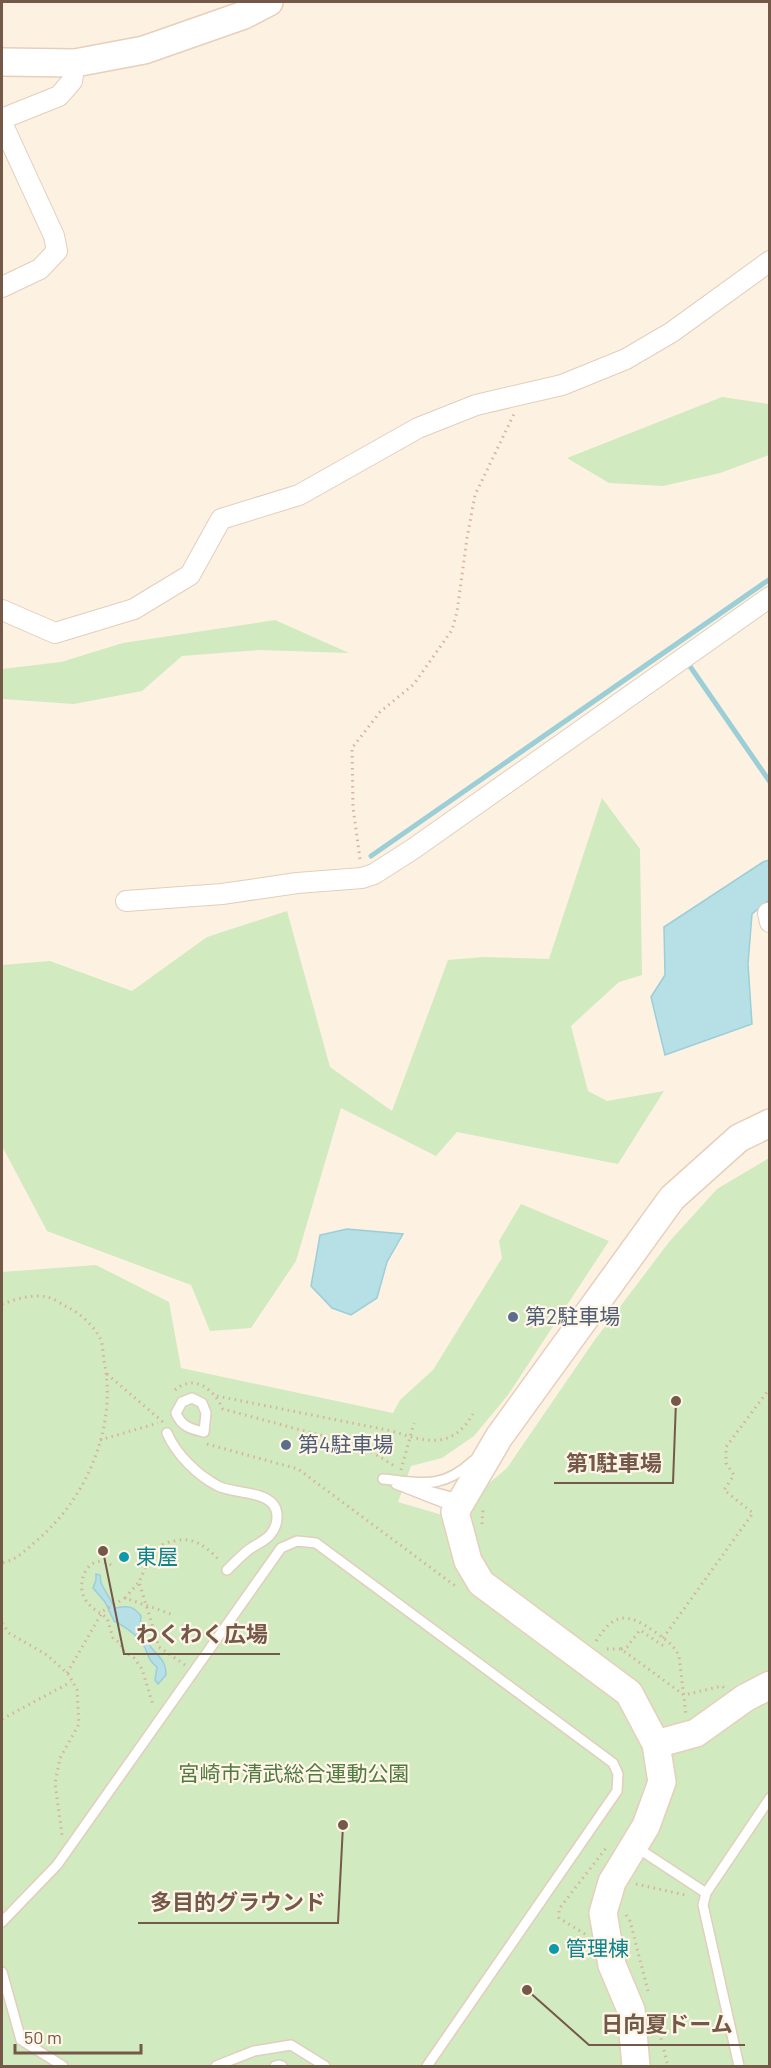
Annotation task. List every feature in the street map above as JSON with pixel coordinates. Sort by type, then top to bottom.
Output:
[{"type":"street","points":[[2,62],[75,63],[144,50],[244,15],[269,2]]},
{"type":"street","points":[[2,287],[40,269],[57,251],[54,236],[2,123],[4,118],[59,96],[72,81],[75,63]]},
{"type":"street","points":[[2,610],[55,633],[134,609],[190,574],[221,519],[299,495],[418,428],[476,405],[562,385],[626,359],[672,332],[770,261]]},
{"type":"street","points":[[126,901],[222,894],[297,883],[362,878],[374,873],[413,849],[770,597]]},
{"type":"street","points":[[636,2067],[631,2010],[612,1965],[603,1913],[620,1882],[623,1844],[646,1826],[662,1782],[656,1744],[629,1693],[481,1583],[468,1561],[467,1505],[500,1437],[672,1198],[739,1138],[770,1123]]},
{"type":"street","points":[[656,1744],[696,1733],[751,1694],[770,1685]]},
{"type":"lane","points":[[167,1433],[173,1446],[201,1475],[219,1486],[264,1497],[274,1504],[277,1525],[269,1536],[247,1551],[227,1570]]},
{"type":"lane","points":[[383,1479],[430,1484],[460,1472],[500,1437]]},
{"type":"lane","points":[[383,1479],[447,1504],[467,1505]]},
{"type":"lane","points":[[383,1479],[467,1505]]},
{"type":"lane","points":[[2,1922],[57,1865],[281,1548],[297,1541],[316,1543],[613,1763],[618,1774],[617,1791],[427,2067]]},
{"type":"lane","points":[[739,2067],[703,1905],[706,1893],[770,1798]]},
{"type":"lane","points":[[623,1844],[706,1893]]},
{"type":"lane","points":[[2,1972],[21,2040],[63,2067]]},
{"type":"lane","points":[[216,2067],[254,2051],[291,2045],[325,2067]]},
{"type":"lane","points":[[275,2067],[282,2067]]},
{"type":"path","points":[[362,878],[353,807],[352,748],[380,712],[414,684],[452,630],[457,612],[475,495],[524,394]]},
{"type":"path","points":[[2,1304],[21,1298],[47,1297],[79,1312],[100,1339],[107,1374],[108,1408],[100,1440],[70,1506],[48,1531],[13,1560],[2,1563]]},
{"type":"path","points":[[107,1374],[163,1422]]},
{"type":"path","points":[[172,1395],[177,1388],[191,1383],[205,1386],[217,1396],[223,1409],[364,1447],[401,1470],[414,1423]]},
{"type":"path","points":[[663,1638],[753,1513],[724,1490],[734,1475],[726,1462],[726,1447],[770,1388]]},
{"type":"path","points":[[217,1396],[392,1431],[419,1440],[440,1441],[454,1436],[466,1426],[473,1414]]},
{"type":"path","points":[[163,1422],[165,1412]]},
{"type":"path","points":[[100,1440],[163,1422]]},
{"type":"path","points":[[202,1437],[298,1469],[458,1588]]},
{"type":"path","points":[[467,1505],[481,1515],[482,1531]]},
{"type":"path","points":[[67,1673],[101,1614],[125,1598],[162,1544],[178,1540],[195,1541],[210,1550],[227,1570]]},
{"type":"path","points":[[111,1565],[105,1561],[97,1561],[89,1566],[82,1587],[84,1598],[109,1622],[113,1638],[142,1669],[153,1705],[163,1715]]},
{"type":"path","points":[[138,1582],[159,1647],[194,1671]]},
{"type":"path","points":[[125,1598],[171,1614]]},
{"type":"path","points":[[597,1646],[596,1641],[608,1624],[618,1618],[628,1617],[638,1620],[675,1647],[679,1656],[686,1714]]},
{"type":"path","points":[[2,1623],[9,1633],[47,1655],[67,1673],[77,1690],[79,1724],[60,1758],[56,1783],[65,1854]]},
{"type":"path","points":[[606,1653],[600,1648],[627,1647],[640,1629],[665,1647]]},
{"type":"path","points":[[621,1649],[684,1695]]},
{"type":"path","points":[[2,1719],[72,1681]]},
{"type":"path","points":[[593,1940],[559,1918],[559,1909],[588,1870],[623,1844]]},
{"type":"path","points":[[588,1870],[620,1882],[691,1896]]},
{"type":"path","points":[[622,1911],[630,1921],[650,1999]]},
{"type":"path","points":[[653,2010],[668,2067]]},
{"type":"green space","points":[[722,397],[769,404],[769,455],[720,473],[663,486],[609,483],[567,458]]},
{"type":"green space","points":[[275,620],[349,653],[259,650],[182,656],[142,691],[74,704],[2,699],[2,669],[61,662],[123,643]]},
{"type":"green space","points":[[602,798],[640,849],[642,975],[619,982],[571,1026],[588,1091],[607,1101],[664,1091],[618,1164],[457,1132],[436,1156],[341,1108],[296,1261],[251,1328],[210,1331],[191,1285],[47,1231],[2,1146],[2,965],[50,961],[132,991],[207,937],[287,911],[330,1067],[392,1111],[448,960],[484,957],[549,959]]},
{"type":"green space","name":"宮崎市清武総合運動公園","points":[[769,1158],[769,2066],[2,2066],[2,1272],[96,1265],[169,1302],[181,1368],[393,1413],[400,1400],[433,1370],[502,1258],[499,1241],[521,1204],[609,1241],[508,1395],[474,1436],[442,1458],[411,1466],[398,1502],[449,1517],[507,1468],[594,1341],[669,1242],[717,1189]]},
{"type":"water","points":[[769,860],[769,900],[752,914],[748,964],[752,1024],[665,1055],[651,997],[665,975],[664,927]]},
{"type":"water","points":[[347,1229],[403,1234],[387,1262],[377,1298],[351,1315],[332,1308],[311,1286],[320,1235]]},
{"type":"water","points":[[96,1574],[100,1575],[101,1583],[115,1608],[130,1607],[141,1616],[137,1633],[145,1637],[164,1663],[166,1675],[158,1684],[155,1680],[157,1667],[150,1660],[142,1643],[131,1632],[114,1621],[105,1602],[93,1588]]},
{"type":"waterway","points":[[371,856],[770,579]]},
{"type":"waterway","points":[[687,662],[770,782]]},
{"type":"place","name":"第2駐車場","points":[[513,1317]]},
{"type":"place","name":"第1駐車場","points":[[676,1401]]},
{"type":"place","name":"第4駐車場","points":[[286,1445]]},
{"type":"place","name":"わくわく広場","points":[[103,1551]]},
{"type":"place","name":"東屋","points":[[124,1557]]},
{"type":"place","name":"多目的グラウンド","points":[[343,1825]]},
{"type":"place","name":"管理棟","points":[[554,1949]]},
{"type":"place","name":"日向夏ドーム","points":[[527,1990]]}]
